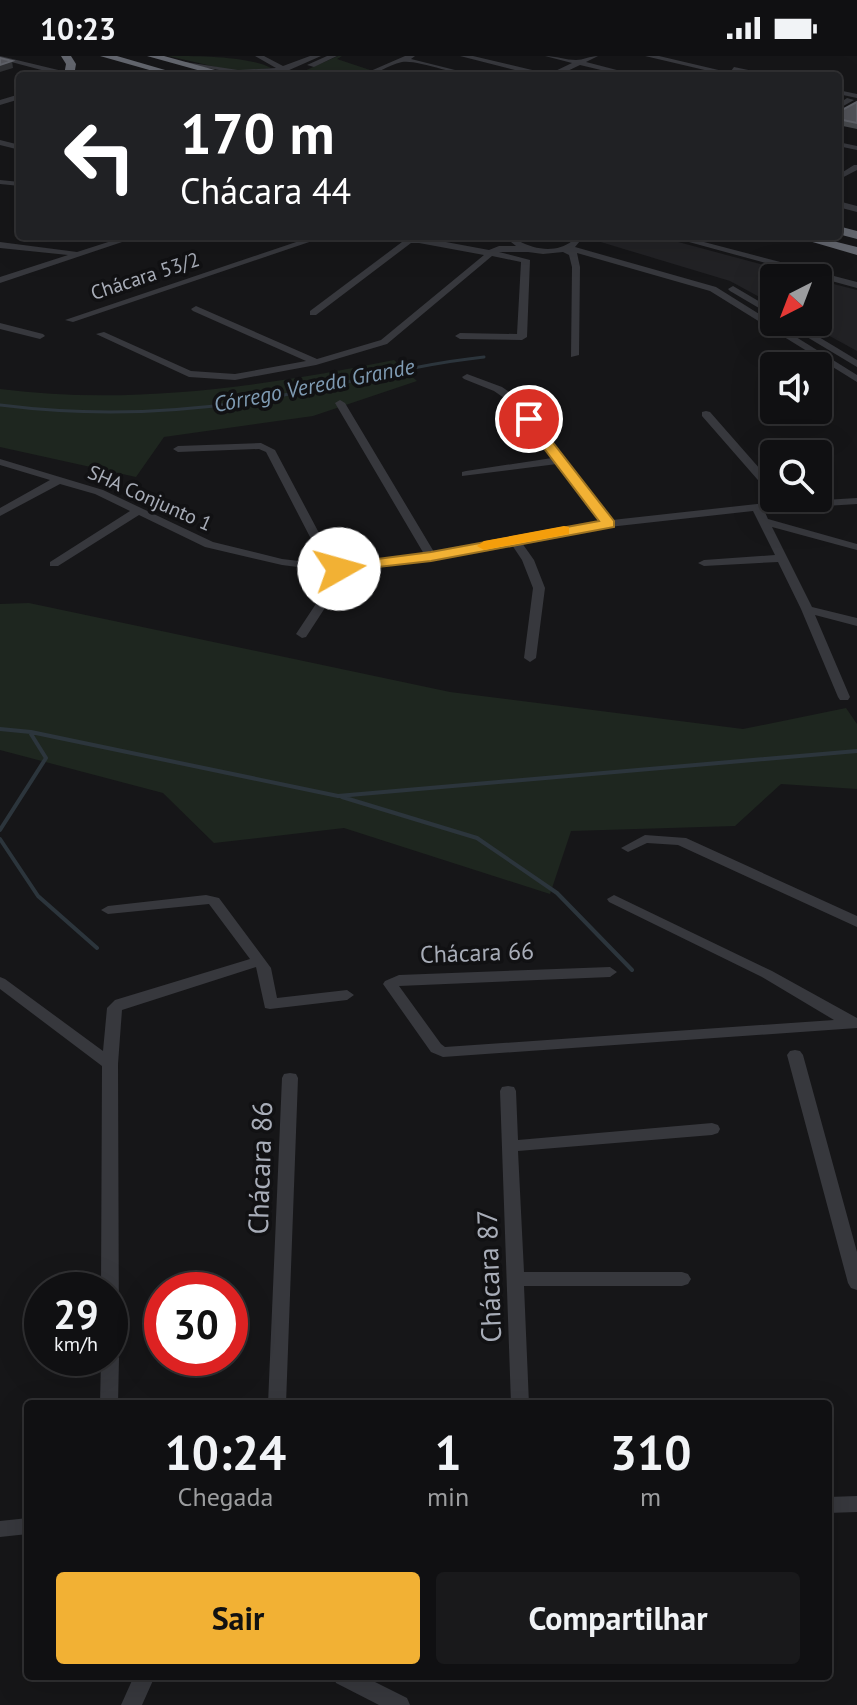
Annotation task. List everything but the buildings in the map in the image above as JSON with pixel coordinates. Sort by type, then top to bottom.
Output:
[{"type":"highway","points":[[105,56],[183,70]]},
{"type":"highway","points":[[152,56],[183,70]]},
{"type":"highway","points":[[814,240],[857,251]]},
{"type":"street","points":[[263,56],[283,72]]},
{"type":"street","points":[[277,56],[302,62]]},
{"type":"street","points":[[286,72],[317,56]]},
{"type":"street","points":[[287,72],[333,56]]},
{"type":"street","points":[[464,56],[532,72]]},
{"type":"street","points":[[549,56],[609,72]]},
{"type":"street","points":[[559,72],[594,56]]},
{"type":"street","points":[[649,56],[714,72]]},
{"type":"street","points":[[674,56],[747,72]]},
{"type":"street","points":[[0,57],[53,72]]},
{"type":"street","points":[[377,71],[408,58],[460,72]]},
{"type":"street","points":[[183,70],[210,72]]},
{"type":"street","points":[[377,71],[382,72]]},
{"type":"street","points":[[0,280],[124,240]]},
{"type":"street","name":"Chácara 53/2","points":[[70,320],[311,240]]},
{"type":"street","points":[[101,334],[180,372],[198,376],[235,377],[316,362],[384,342],[510,240]]},
{"type":"street","points":[[516,240],[528,249]]},
{"type":"street","points":[[686,240],[857,285]]},
{"type":"street","points":[[313,313],[409,241],[495,251],[526,260],[522,337],[460,336]]},
{"type":"street","points":[[495,251],[571,244],[728,286],[760,305]]},
{"type":"street","points":[[571,244],[713,289],[857,379]]},
{"type":"street","points":[[571,244],[576,267],[574,355]]},
{"type":"street","points":[[0,245],[81,254]]},
{"type":"street","points":[[713,289],[728,286]]},
{"type":"street","points":[[196,309],[316,362]]},
{"type":"street","points":[[0,326],[40,336]]},
{"type":"street","points":[[810,336],[857,364]]},
{"type":"street","points":[[467,377],[498,389],[511,398],[609,524]]},
{"type":"street","points":[[340,403],[431,556]]},
{"type":"street","points":[[706,414],[760,476]]},
{"type":"street","points":[[178,449],[261,446],[270,450],[332,568]]},
{"type":"street","points":[[466,474],[560,460]]},
{"type":"street","name":"SHA Conjunto 1","points":[[0,462],[99,492],[209,545],[282,562],[345,569],[609,524],[760,506]]},
{"type":"street","points":[[0,513],[60,479]]},
{"type":"street","name":"SHA Conjunto 1","points":[[832,501],[857,501]]},
{"type":"street","points":[[757,507],[807,609],[844,697]]},
{"type":"street","points":[[54,564],[138,511]]},
{"type":"street","points":[[763,521],[857,547]]},
{"type":"street","points":[[514,540],[528,560],[539,588],[530,658]]},
{"type":"street","points":[[704,563],[780,558]]},
{"type":"street","points":[[302,634],[345,569]]},
{"type":"street","points":[[807,609],[857,622]]},
{"type":"street","points":[[628,848],[645,839],[681,841],[857,922]]},
{"type":"street","points":[[108,910],[206,899],[214,901],[264,968],[270,1004],[347,995]]},
{"type":"street","points":[[614,899],[767,974],[855,1023]]},
{"type":"street","points":[[111,1272],[113,1080],[110,1064],[116,1006],[259,961]]},
{"type":"street","name":"Chácara 66","points":[[610,972],[391,982],[391,986],[436,1048],[447,1051],[855,1023]]},
{"type":"street","points":[[0,982],[110,1064]]},
{"type":"street","points":[[795,1055],[857,1283]]},
{"type":"street","name":"Chácara 86","points":[[277,1400],[290,1078]]},
{"type":"street","name":"Chácara 87","points":[[508,1091],[520,1400]]},
{"type":"street","points":[[511,1146],[712,1129]]},
{"type":"street","points":[[514,1279],[682,1279]]},
{"type":"street","points":[[109,1400],[110,1376]]},
{"type":"street","points":[[832,1505],[857,1504]]},
{"type":"street","points":[[0,1529],[24,1526]]},
{"type":"street","points":[[131,1705],[143,1680]]},
{"type":"street","points":[[351,1680],[400,1705]]},
{"type":"shaded area","points":[[168,56],[236,59],[271,68],[238,72]]},
{"type":"shaded area","points":[[338,56],[342,56],[337,59],[370,70],[365,72],[302,72]]},
{"type":"shaded area","points":[[594,240],[671,240],[760,264],[760,297],[730,281]]},
{"type":"shaded area","points":[[832,284],[857,290],[857,351],[830,336],[832,336]]},
{"type":"shaded area","points":[[394,360],[417,381],[313,416],[164,437],[136,477],[0,447],[0,389],[99,395],[198,391],[297,378]]},
{"type":"shaded area","points":[[29,603],[450,692],[743,729],[846,708],[857,724],[857,789],[781,784],[735,826],[571,831],[550,894],[344,828],[214,843],[163,793],[0,750],[0,604]]},
{"type":"waterway","name":"Córrego Vereda Grande","points":[[0,405],[89,412],[208,407],[484,357]]},
{"type":"waterway","points":[[0,729],[31,732],[338,796],[857,751]]},
{"type":"waterway","points":[[0,830],[46,758],[31,734]]},
{"type":"waterway","points":[[342,797],[477,838],[557,893],[632,970]]},
{"type":"waterway","points":[[0,839],[38,896],[97,948]]},
{"type":"slow traffic","points":[[484,546],[564,530]]},
{"type":"route","points":[[339,569],[609,524],[529,419]]}]
